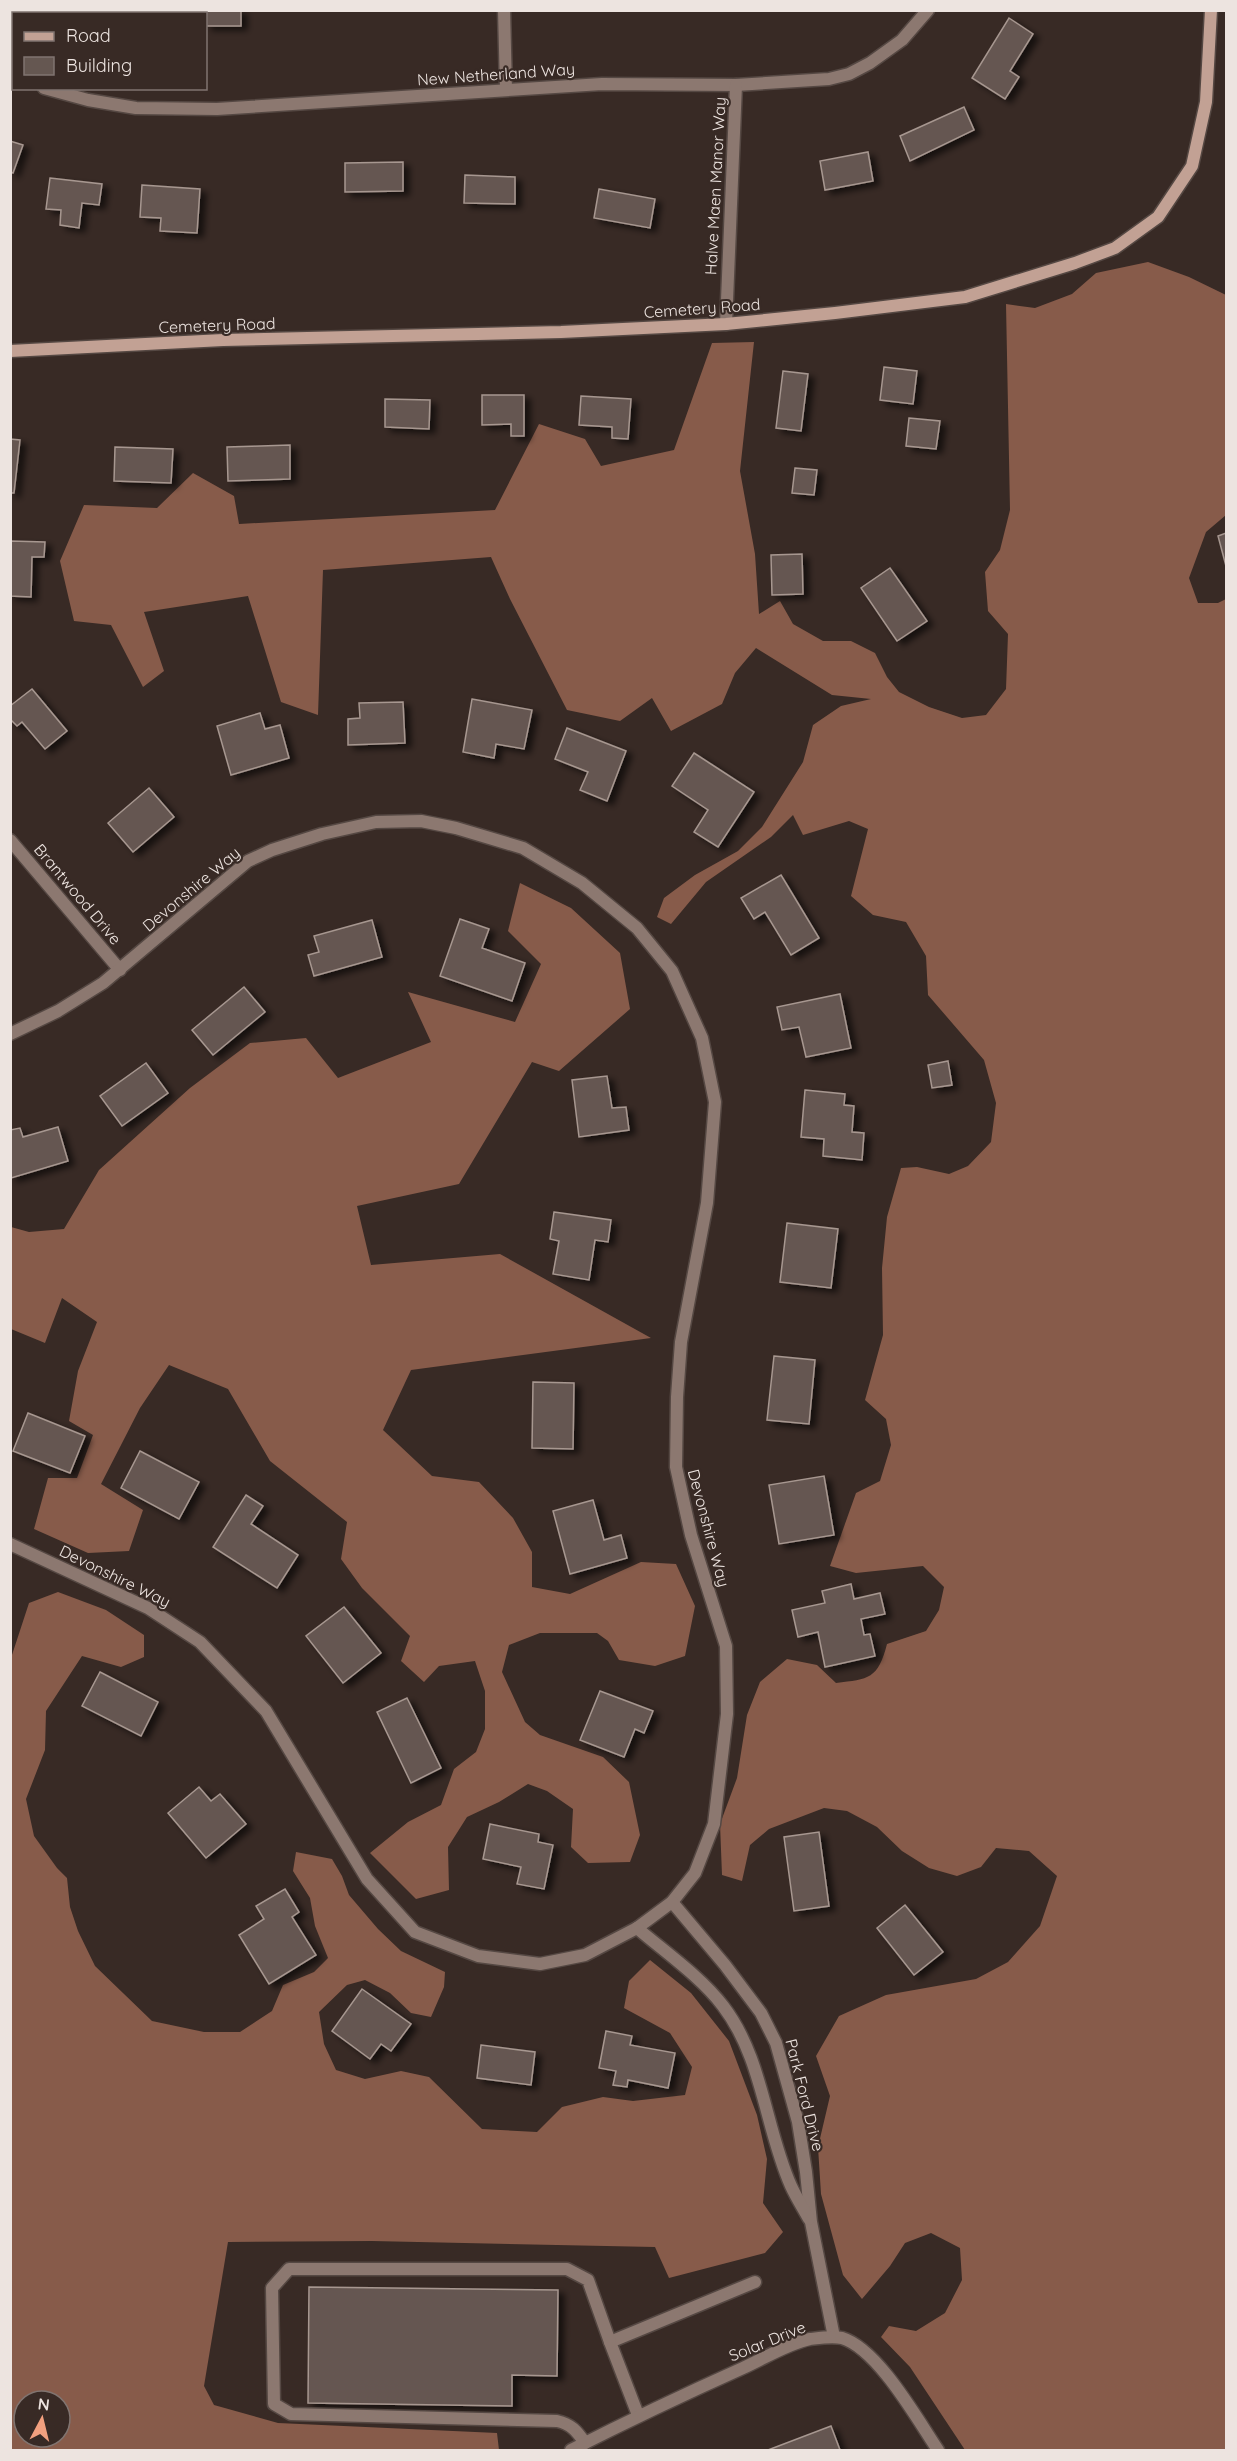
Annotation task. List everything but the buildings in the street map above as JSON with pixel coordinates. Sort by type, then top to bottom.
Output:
[{"type":"street","points":[[504,10],[506,89]]},
{"type":"street","name":"New Netherland Way","points":[[51,90],[88,100],[136,108],[217,109],[602,84],[736,85],[830,79],[849,74],[870,63],[902,40],[928,10]]},
{"type":"street","name":"Cemetery Road","points":[[10,351],[223,340],[561,332],[726,324],[835,314],[965,297],[1075,263],[1115,248],[1158,218],[1192,166],[1206,102],[1211,10]]},
{"type":"street","name":"Halve Maen Manor Way","points":[[726,324],[736,85]]},
{"type":"street","name":"Devonshire Way","points":[[10,1034],[58,1011],[120,970],[248,861],[272,850],[322,834],[376,822],[421,821],[456,828],[523,849],[582,883],[637,928],[672,971],[702,1038],[715,1102],[707,1203],[681,1342],[677,1397],[676,1467],[691,1535],[726,1646],[727,1714],[714,1824],[695,1873],[672,1902],[637,1928],[585,1955],[540,1964],[478,1956],[415,1932],[367,1880],[266,1711],[200,1642],[148,1608],[10,1544]]},
{"type":"street","name":"Brantwood Drive","points":[[10,840],[120,970]]},
{"type":"street","name":"Park Ford Drive","points":[[672,1902],[754,2004],[776,2043],[798,2122],[811,2222],[834,2337]]},
{"type":"street","name":"Park Ford Drive","points":[[637,1928],[690,1973],[723,2006],[742,2038],[755,2070],[791,2186],[811,2222]]},
{"type":"street","points":[[585,2443],[568,2423],[557,2421],[291,2414],[274,2404],[272,2288],[289,2269],[567,2269],[588,2280],[638,2415]]},
{"type":"street","points":[[610,2342],[755,2282]]},
{"type":"street","points":[[834,2337],[843,2338],[860,2348],[886,2374],[938,2451]]},
{"type":"street","name":"Solar Drive","points":[[571,2451],[638,2415],[808,2340],[834,2337]]},
{"type":"shaded area","points":[[1148,262],[1189,277],[1226,295],[1226,515],[1206,532],[1189,578],[1198,603],[1218,603],[1226,599],[1226,2450],[965,2450],[910,2367],[881,2337],[889,2326],[916,2331],[945,2313],[962,2280],[960,2248],[931,2233],[905,2243],[890,2266],[862,2299],[843,2275],[821,2194],[818,2147],[830,2096],[816,2056],[839,2016],[886,1995],[976,1979],[1008,1962],[1040,1926],[1057,1876],[1029,1851],[996,1848],[981,1867],[957,1876],[929,1868],[902,1851],[877,1827],[847,1811],[824,1808],[769,1829],[750,1845],[742,1881],[722,1875],[720,1824],[737,1778],[747,1715],[760,1682],[787,1659],[817,1665],[836,1683],[864,1678],[876,1671],[887,1644],[926,1631],[939,1610],[944,1587],[923,1566],[856,1573],[830,1566],[856,1493],[880,1481],[891,1445],[886,1419],[865,1400],[883,1335],[882,1268],[887,1217],[901,1168],[917,1167],[949,1174],[968,1166],[991,1142],[996,1103],[984,1060],[928,995],[926,956],[906,922],[873,915],[851,896],[868,829],[849,821],[803,835],[793,815],[771,837],[706,882],[671,924],[657,917],[664,898],[695,875],[738,851],[762,827],[803,762],[813,725],[841,706],[871,699],[832,695],[756,648],[735,673],[722,704],[671,731],[652,698],[620,721],[567,710],[491,557],[323,570],[318,715],[281,702],[248,596],[144,612],[164,671],[143,687],[111,625],[74,621],[60,561],[84,505],[157,508],[193,473],[234,496],[239,524],[495,510],[539,424],[585,439],[601,466],[674,450],[712,343],[754,342],[740,471],[755,554],[759,614],[780,601],[793,624],[823,641],[851,641],[875,653],[887,677],[899,692],[929,707],[962,718],[986,715],[1006,689],[1008,634],[988,611],[985,572],[1000,550],[1010,510],[1006,304],[1035,308],[1072,294],[1096,273]]},
{"type":"shaded area","points":[[520,883],[571,908],[620,953],[630,1009],[559,1071],[532,1062],[459,1184],[357,1206],[371,1265],[500,1254],[651,1338],[411,1370],[383,1430],[432,1476],[479,1482],[513,1518],[532,1552],[532,1587],[570,1594],[641,1562],[676,1564],[695,1606],[685,1656],[655,1666],[619,1660],[608,1641],[597,1633],[540,1633],[509,1645],[502,1672],[525,1722],[540,1735],[603,1757],[629,1782],[640,1835],[630,1862],[588,1863],[571,1847],[573,1809],[547,1791],[528,1784],[499,1802],[467,1817],[448,1847],[449,1890],[416,1899],[370,1853],[408,1822],[441,1805],[454,1769],[476,1752],[485,1729],[485,1691],[475,1661],[439,1666],[424,1682],[401,1661],[410,1636],[362,1588],[341,1559],[347,1522],[270,1461],[228,1389],[169,1365],[140,1408],[101,1484],[143,1510],[129,1551],[88,1553],[34,1529],[48,1478],[77,1478],[93,1435],[69,1421],[78,1371],[97,1322],[62,1298],[45,1343],[11,1329],[11,1227],[29,1232],[64,1229],[99,1170],[190,1088],[250,1043],[306,1038],[338,1078],[431,1042],[408,992],[515,1022],[541,964],[508,931]]},
{"type":"shaded area","points":[[58,1592],[106,1610],[144,1635],[144,1657],[121,1667],[82,1656],[46,1711],[45,1750],[26,1799],[34,1836],[67,1878],[70,1907],[78,1931],[95,1966],[152,2021],[204,2032],[240,2032],[272,2011],[283,1985],[314,1972],[328,1958],[315,1926],[310,1898],[293,1871],[296,1852],[332,1859],[349,1895],[378,1929],[401,1951],[445,1972],[444,1987],[431,2017],[411,2013],[390,1993],[365,1980],[347,1985],[319,2012],[324,2044],[336,2070],[365,2079],[401,2071],[429,2077],[482,2129],[537,2132],[562,2107],[603,2097],[633,2101],[685,2095],[692,2067],[670,2033],[624,2008],[629,1981],[650,1960],[691,1993],[729,2041],[757,2115],[767,2159],[763,2203],[783,2232],[765,2253],[669,2278],[655,2247],[372,2241],[228,2242],[204,2386],[214,2405],[278,2423],[497,2433],[499,2450],[11,2450],[11,1658],[29,1603]]}]
